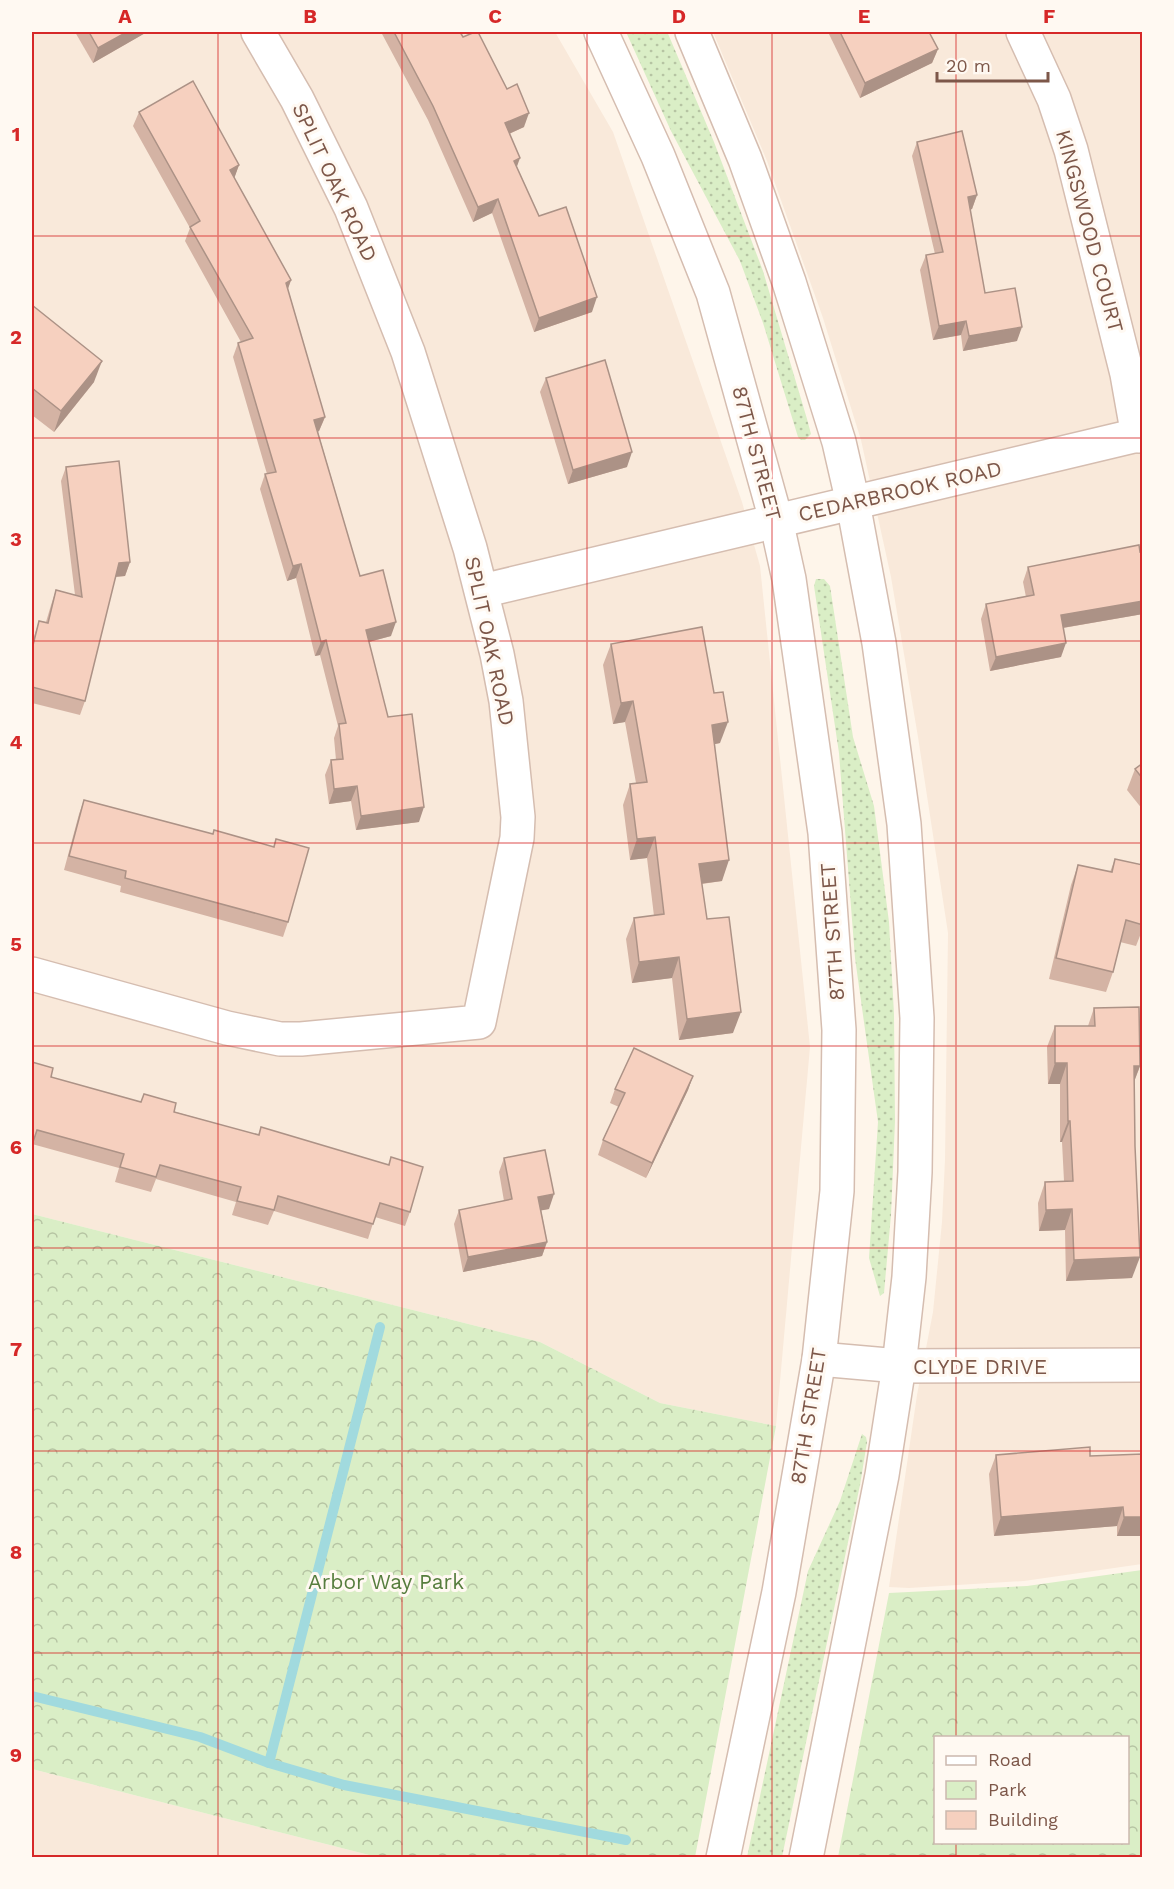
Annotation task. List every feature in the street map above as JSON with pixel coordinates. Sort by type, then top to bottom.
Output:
[{"type":"street","name":"SPLIT OAK ROAD","points":[[32,974],[227,1028],[280,1039],[479,1022],[517,838],[518,817],[506,701],[482,591],[461,515],[408,352],[351,208],[297,99],[258,32]]},
{"type":"street","name":"87TH STREET","points":[[601,32],[658,156],[712,293],[776,520],[789,579],[825,833],[838,1030],[837,1191],[819,1359],[779,1592],[723,1857]]},
{"type":"street","points":[[692,32],[745,159],[789,282],[839,442],[853,502],[879,644],[904,824],[916,1018],[915,1172],[909,1277],[900,1366],[882,1475],[806,1857]]},
{"type":"street","name":"KINGSWOOD COURT","points":[[1023,32],[1054,99],[1071,150],[1140,435]]},
{"type":"street","name":"CEDARBROOK ROAD","points":[[482,591],[1140,435]]},
{"type":"street","name":"CLYDE DRIVE","points":[[819,1359],[900,1366],[1143,1365]]},
{"type":"shaded area","points":[[32,32],[555,32],[613,132],[742,502],[760,566],[810,1047],[776,1426],[660,1403],[540,1342],[32,1214]]},
{"type":"shaded area","points":[[713,32],[1142,32],[1142,1564],[1024,1581],[909,1588],[889,1587],[917,1395],[933,1312],[942,1222],[948,933],[891,577],[861,440],[823,318],[767,161]]},
{"type":"shaded area","points":[[32,1769],[377,1857],[32,1857]]},
{"type":"green space","points":[[626,32],[667,32],[669,36],[714,142],[763,271],[811,434],[805,440],[798,437],[763,323],[740,261],[671,131]]},
{"type":"green space","points":[[816,579],[824,579],[830,586],[853,737],[874,806],[889,922],[894,1014],[895,1121],[891,1215],[884,1293],[880,1296],[869,1258],[878,1122],[855,958],[839,753],[814,586]]},
{"type":"green space","name":"Arbor Way Park","points":[[32,1214],[540,1342],[660,1403],[776,1426],[695,1857],[377,1857],[32,1769]]},
{"type":"green space","points":[[862,1434],[866,1437],[867,1442],[860,1485],[782,1857],[747,1857],[808,1571],[840,1501]]},
{"type":"green space","points":[[1142,1570],[1142,1857],[838,1857],[889,1593],[1027,1586]]},
{"type":"building","points":[[89,32],[127,32],[98,48]]},
{"type":"building","points":[[394,32],[460,32],[463,37],[478,32],[507,89],[517,84],[529,113],[505,123],[520,158],[514,161],[539,216],[566,207],[597,297],[539,318],[498,199],[478,207],[433,106]]},
{"type":"building","points":[[840,32],[929,32],[938,49],[865,83]]},
{"type":"building","points":[[193,81],[239,165],[230,170],[291,280],[286,283],[325,417],[314,420],[360,576],[383,570],[396,622],[366,630],[388,717],[412,714],[424,807],[361,816],[357,786],[334,789],[331,760],[343,759],[339,724],[346,723],[326,640],[321,642],[301,564],[293,566],[265,474],[276,472],[238,343],[253,338],[190,227],[200,221],[139,112]]},
{"type":"building","points":[[962,131],[977,195],[968,197],[985,293],[1015,288],[1022,327],[969,336],[966,321],[939,326],[926,255],[943,252],[917,142]]},
{"type":"building","points":[[32,305],[102,361],[61,411],[32,388]]},
{"type":"building","points":[[605,360],[632,452],[573,470],[546,378]]},
{"type":"building","points":[[119,461],[130,562],[119,563],[85,701],[32,687],[32,649],[39,621],[48,623],[56,590],[82,597],[66,467]]},
{"type":"building","points":[[1139,545],[1140,552],[1143,551],[1143,601],[1061,615],[1066,643],[996,657],[986,604],[1034,595],[1028,567]]},
{"type":"building","points":[[702,627],[714,693],[723,692],[728,722],[712,725],[729,860],[699,864],[707,919],[729,917],[741,1012],[687,1019],[679,957],[639,962],[634,918],[664,914],[655,837],[637,839],[630,784],[647,782],[633,701],[621,703],[611,644]]},
{"type":"building","points":[[1143,763],[1143,779],[1135,769]]},
{"type":"building","points":[[84,800],[213,834],[214,830],[274,847],[276,839],[309,848],[288,922],[125,878],[126,871],[69,856]]},
{"type":"building","points":[[1115,859],[1143,865],[1143,925],[1126,920],[1113,972],[1056,958],[1078,865],[1112,872]]},
{"type":"building","points":[[1139,1007],[1140,1066],[1134,1066],[1140,1257],[1074,1260],[1072,1209],[1046,1210],[1045,1182],[1073,1181],[1070,1121],[1068,1121],[1067,1063],[1055,1063],[1055,1026],[1095,1026],[1094,1008]]},
{"type":"building","points":[[634,1048],[693,1076],[652,1163],[603,1140],[625,1093],[615,1089]]},
{"type":"building","points":[[32,1062],[53,1068],[51,1077],[141,1102],[144,1094],[176,1103],[174,1112],[259,1135],[261,1127],[389,1165],[391,1157],[423,1167],[410,1212],[380,1203],[373,1224],[278,1196],[274,1210],[237,1201],[241,1187],[160,1165],[156,1177],[120,1167],[124,1154],[37,1130],[32,1142]]},
{"type":"building","points":[[545,1150],[554,1194],[538,1197],[547,1242],[468,1257],[459,1210],[512,1199],[504,1158]]},
{"type":"building","points":[[1090,1447],[1090,1456],[1143,1454],[1143,1517],[1124,1517],[1123,1507],[1001,1517],[996,1455]]},
{"type":"waterway","points":[[269,1763],[380,1327]]},
{"type":"waterway","points":[[32,1696],[200,1737],[269,1763],[344,1785],[626,1840]]}]
